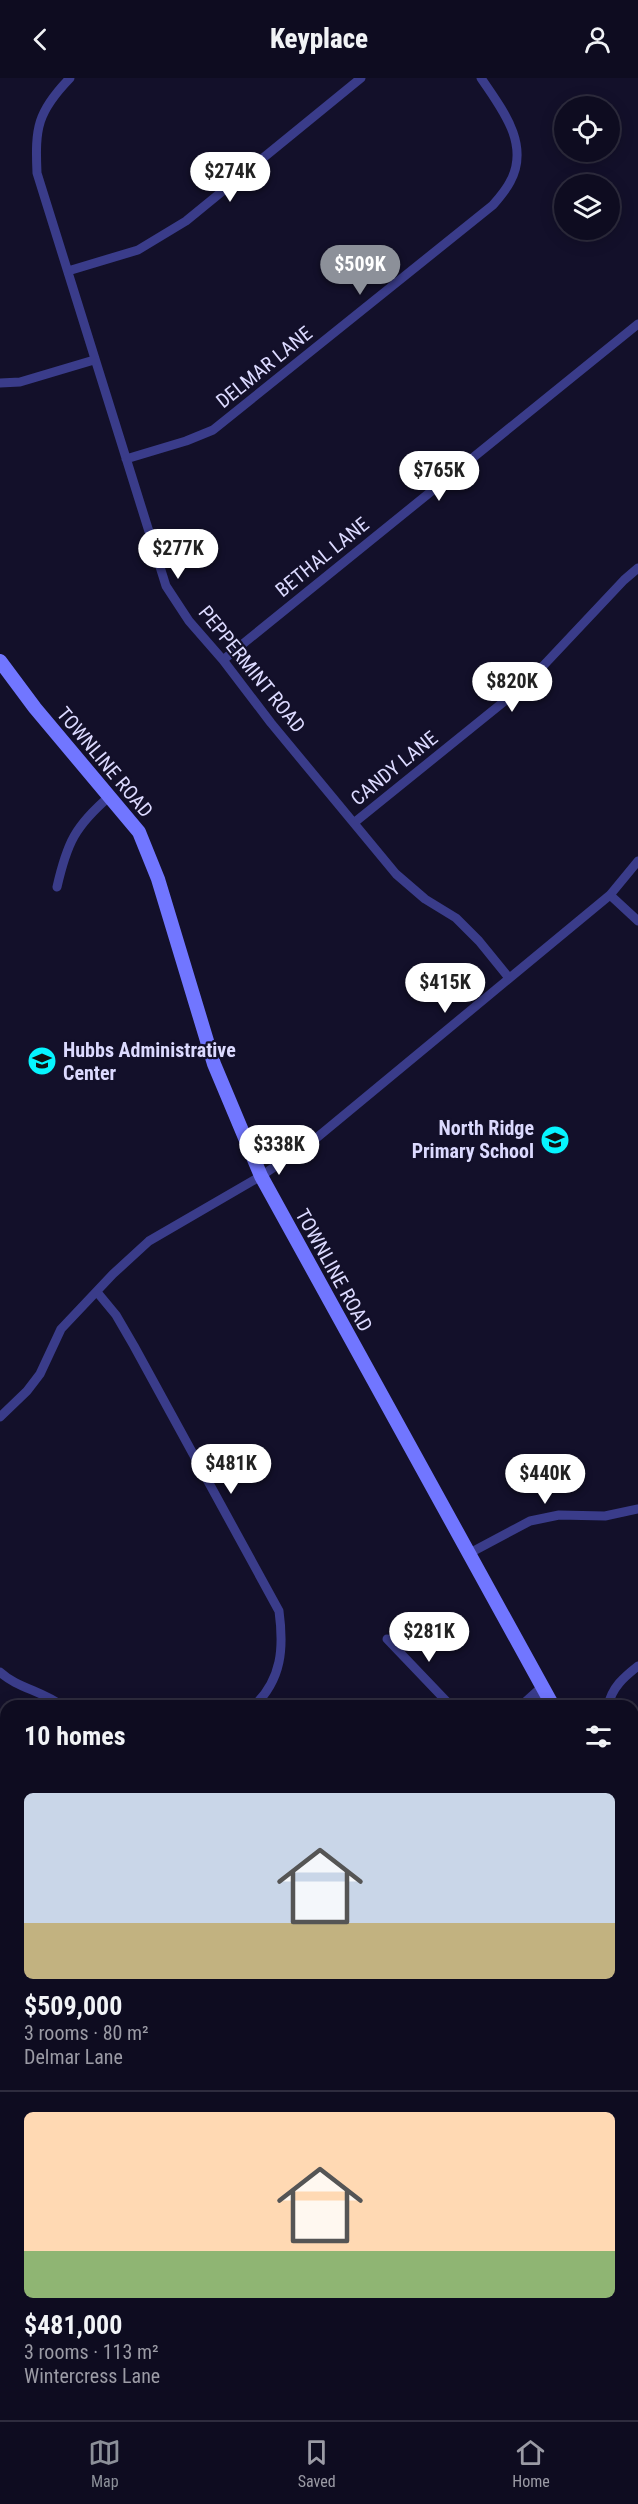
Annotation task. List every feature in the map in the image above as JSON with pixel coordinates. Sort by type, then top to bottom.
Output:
[{"type":"main road","name":"TOWNLINE ROAD","points":[[0,661],[40,715],[139,832],[158,879],[214,1064],[261,1176],[550,1700]]},
{"type":"street","name":"PEPPERMINT ROAD","points":[[70,78],[44,110],[35,137],[37,173],[166,586],[189,621],[224,660],[271,723],[396,874],[425,899],[456,918],[479,941],[509,978]]},
{"type":"street","points":[[68,271],[138,250],[186,221],[361,78]]},
{"type":"street","name":"DELMAR LANE","points":[[126,459],[186,441],[213,430],[493,205],[511,181],[517,159],[516,139],[507,114],[481,78]]},
{"type":"street","name":"BETHAL LANE","points":[[224,660],[638,324]]},
{"type":"street","points":[[0,383],[20,382],[94,360]]},
{"type":"street","name":"CANDY LANE","points":[[355,822],[527,683],[638,568]]},
{"type":"street","points":[[57,887],[72,837],[88,815],[110,796]]},
{"type":"street","points":[[0,1417],[27,1391],[40,1374],[62,1329],[149,1241],[261,1176],[314,1140],[610,895],[638,861]]},
{"type":"street","points":[[610,895],[638,921]]},
{"type":"street","points":[[97,1292],[116,1315],[134,1346],[279,1611],[282,1638],[280,1662],[274,1680],[259,1700]]},
{"type":"street","points":[[468,1554],[530,1521],[559,1515],[605,1516],[638,1509]]},
{"type":"street","points":[[387,1639],[445,1700]]},
{"type":"street","points":[[609,1700],[610,1694],[620,1680],[638,1666]]},
{"type":"street","points":[[2,1679],[36,1690],[52,1700]]},
{"type":"street","points":[[530,1700],[543,1688]]},
{"type":"place","name":"Hubbs Administrative Center","points":[[42,1061]]},
{"type":"place","name":"North Ridge Primary School","points":[[555,1140]]}]
